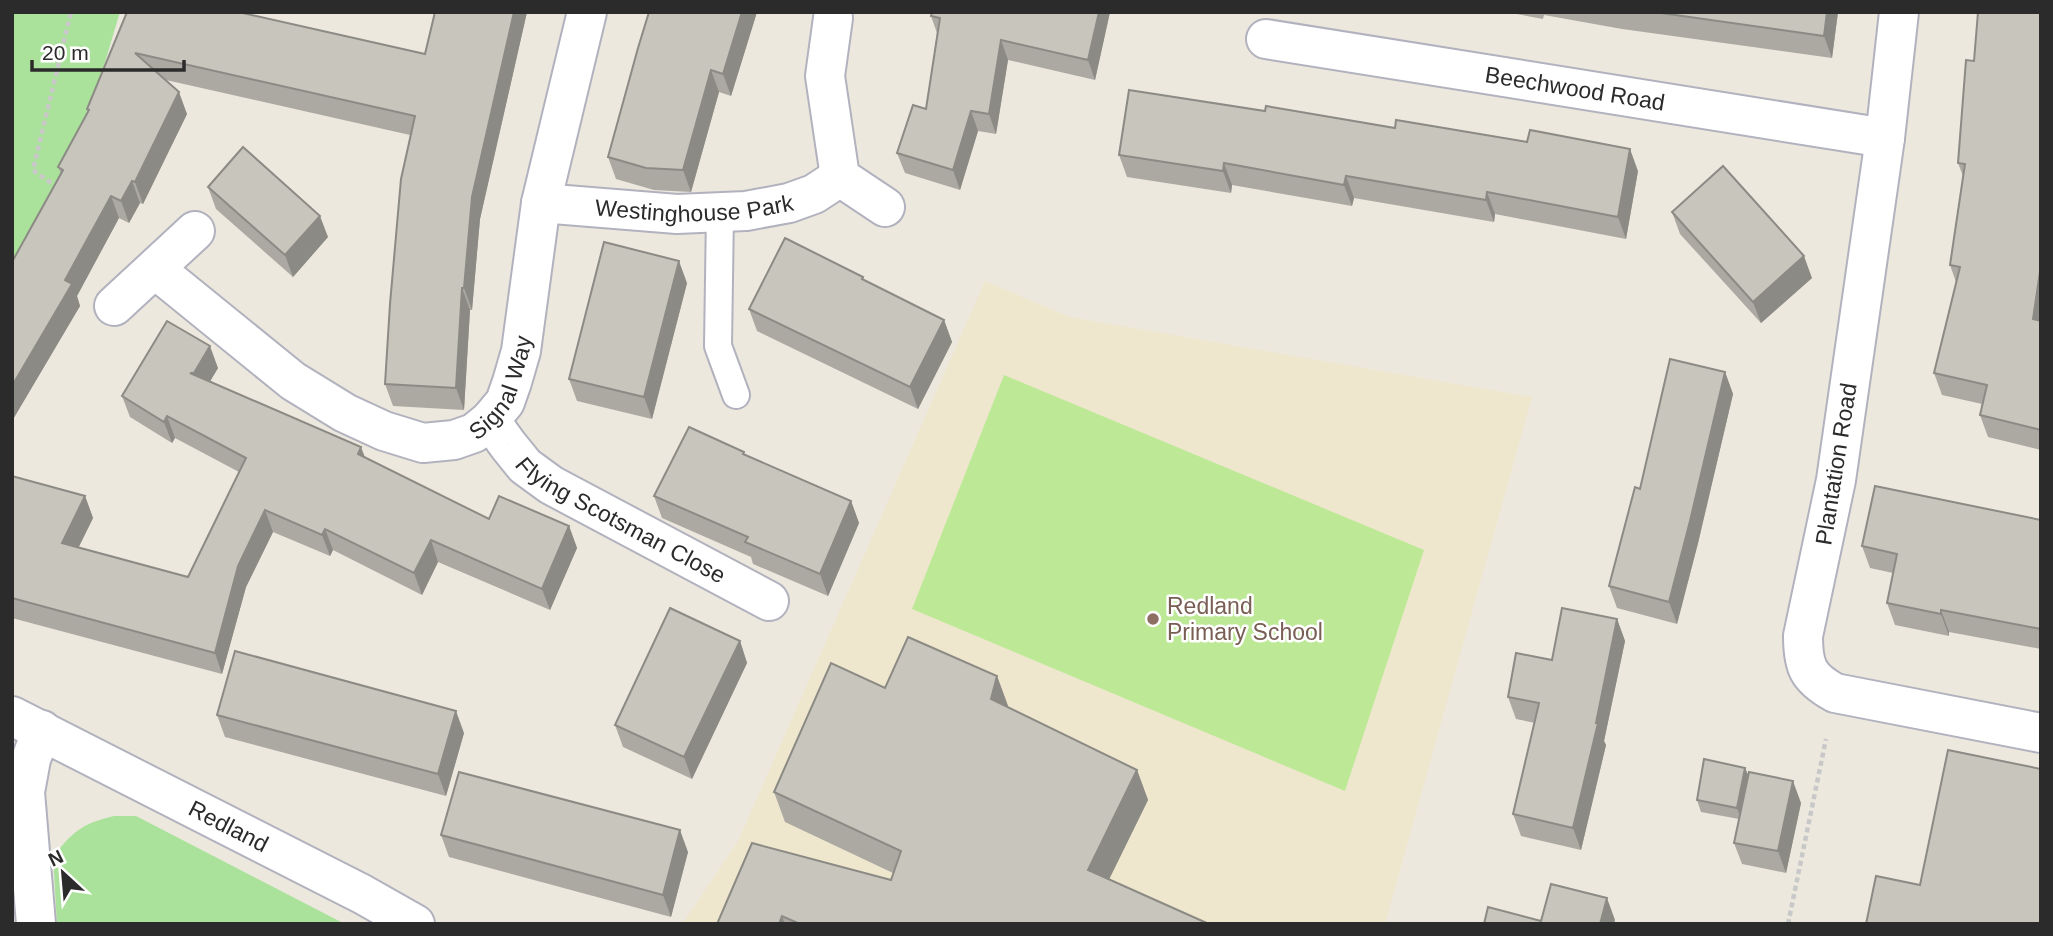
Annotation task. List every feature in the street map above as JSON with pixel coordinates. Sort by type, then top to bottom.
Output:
[{"type":"street","name":"Signal Way","points":[[155,269],[293,381],[345,413],[423,443],[454,440],[474,432],[490,420],[505,402],[521,351],[541,203],[587,12]]},
{"type":"street","name":"Plantation Road","points":[[1899,12],[1885,138],[1836,480],[1803,636],[1803,655],[1808,672],[1820,685],[1835,693],[2041,733]]},
{"type":"street","points":[[833,18],[825,76],[840,177],[885,207]]},
{"type":"street","name":"Beechwood Road","points":[[1266,39],[1885,138]]},
{"type":"street","name":"Westinghouse Park","points":[[541,203],[677,214],[746,211],[789,203],[814,194],[840,177]]},
{"type":"street","points":[[114,306],[195,231]]},
{"type":"street","name":"Flying Scotsman Close","points":[[490,420],[525,466],[551,485],[769,600]]},
{"type":"street","name":"Redland","points":[[27,723],[31,759],[25,792],[36,924]]},
{"type":"street","name":"Redland","points":[[27,723],[362,894],[415,924]]},
{"type":"lane","points":[[720,212],[718,345],[736,396]]},
{"type":"path","points":[[64,192],[33,170],[71,12]]},
{"type":"path","points":[[1788,924],[1835,693]]},
{"type":"shaded area","name":"Redland Primary School","points":[[985,281],[1070,317],[1532,397],[1385,924],[682,924],[738,841]]},
{"type":"green space","points":[[12,12],[120,12],[82,139],[12,281]]},
{"type":"green space","points":[[1004,375],[1424,550],[1345,791],[912,609]]},
{"type":"green space","points":[[114,816],[136,816],[345,924],[57,924],[53,856],[79,830]]},
{"type":"building","points":[[127,12],[238,12],[425,54],[435,12],[514,12],[472,197],[462,288],[456,388],[385,384],[401,179],[415,116],[135,53],[179,92],[135,182],[132,181],[121,201],[111,196],[65,280],[72,284],[12,386],[12,262],[63,170],[58,167],[89,110],[87,109]]},
{"type":"building","points":[[649,12],[742,12],[723,74],[711,70],[683,170],[646,168],[608,157]]},
{"type":"building","points":[[932,12],[1099,12],[1088,60],[1001,40],[989,114],[971,111],[953,170],[897,153],[913,105],[926,109],[940,18],[931,16]]},
{"type":"building","points":[[1654,12],[1827,12],[1824,36]]},
{"type":"building","points":[[1978,12],[2041,12],[2041,265],[2033,319],[2041,321],[2041,430],[1980,415],[1987,385],[1934,373],[1960,267],[1950,265],[1965,164],[1958,163],[1966,60],[1974,61]]},
{"type":"building","points":[[1129,90],[1265,111],[1266,106],[1395,128],[1396,120],[1527,142],[1530,130],[1630,149],[1618,217],[1487,192],[1486,200],[1346,176],[1344,185],[1224,163],[1223,171],[1119,155]]},
{"type":"building","points":[[243,147],[320,216],[285,255],[208,187]]},
{"type":"building","points":[[1723,166],[1804,256],[1753,302],[1672,212]]},
{"type":"building","points":[[785,238],[944,320],[910,387],[749,309]]},
{"type":"building","points":[[604,242],[679,261],[644,397],[569,379]]},
{"type":"building","points":[[167,321],[210,346],[194,373],[190,373],[361,447],[358,454],[489,519],[499,496],[569,526],[542,589],[431,540],[414,573],[325,529],[322,535],[265,510],[238,566],[215,653],[12,598],[12,476],[85,496],[62,543],[188,577],[246,458],[167,416],[164,422],[122,396]]},
{"type":"building","points":[[1670,359],[1725,372],[1669,602],[1609,586],[1635,487],[1640,489]]},
{"type":"building","points":[[689,427],[744,452],[743,454],[851,501],[820,574],[745,542],[748,537],[654,496]]},
{"type":"building","points":[[1875,486],[2041,520],[2041,629],[1887,603],[1897,554],[1862,546]]},
{"type":"building","points":[[670,608],[740,641],[684,757],[615,725]]},
{"type":"building","points":[[1562,608],[1617,619],[1598,723],[1573,828],[1513,814],[1539,703],[1508,697],[1516,653],[1552,660]]},
{"type":"building","points":[[908,637],[997,676],[991,699],[1137,770],[1088,870],[1209,924],[800,924],[782,916],[779,924],[717,924],[752,843],[891,880],[901,851],[774,792],[831,663],[885,688]]},
{"type":"building","points":[[235,651],[456,711],[438,774],[217,715]]},
{"type":"building","points":[[1948,750],[2041,769],[2041,924],[1866,924],[1876,876],[1920,885]]},
{"type":"building","points":[[1704,759],[1745,768],[1737,808],[1697,800]]},
{"type":"building","points":[[459,772],[680,830],[663,895],[441,835]]},
{"type":"building","points":[[1749,772],[1793,781],[1778,851],[1734,843]]},
{"type":"building","points":[[1551,884],[1607,898],[1600,924],[1484,924],[1488,907],[1541,921]]},
{"type":"place","name":"Redland Primary School","points":[[1153,619]]}]
